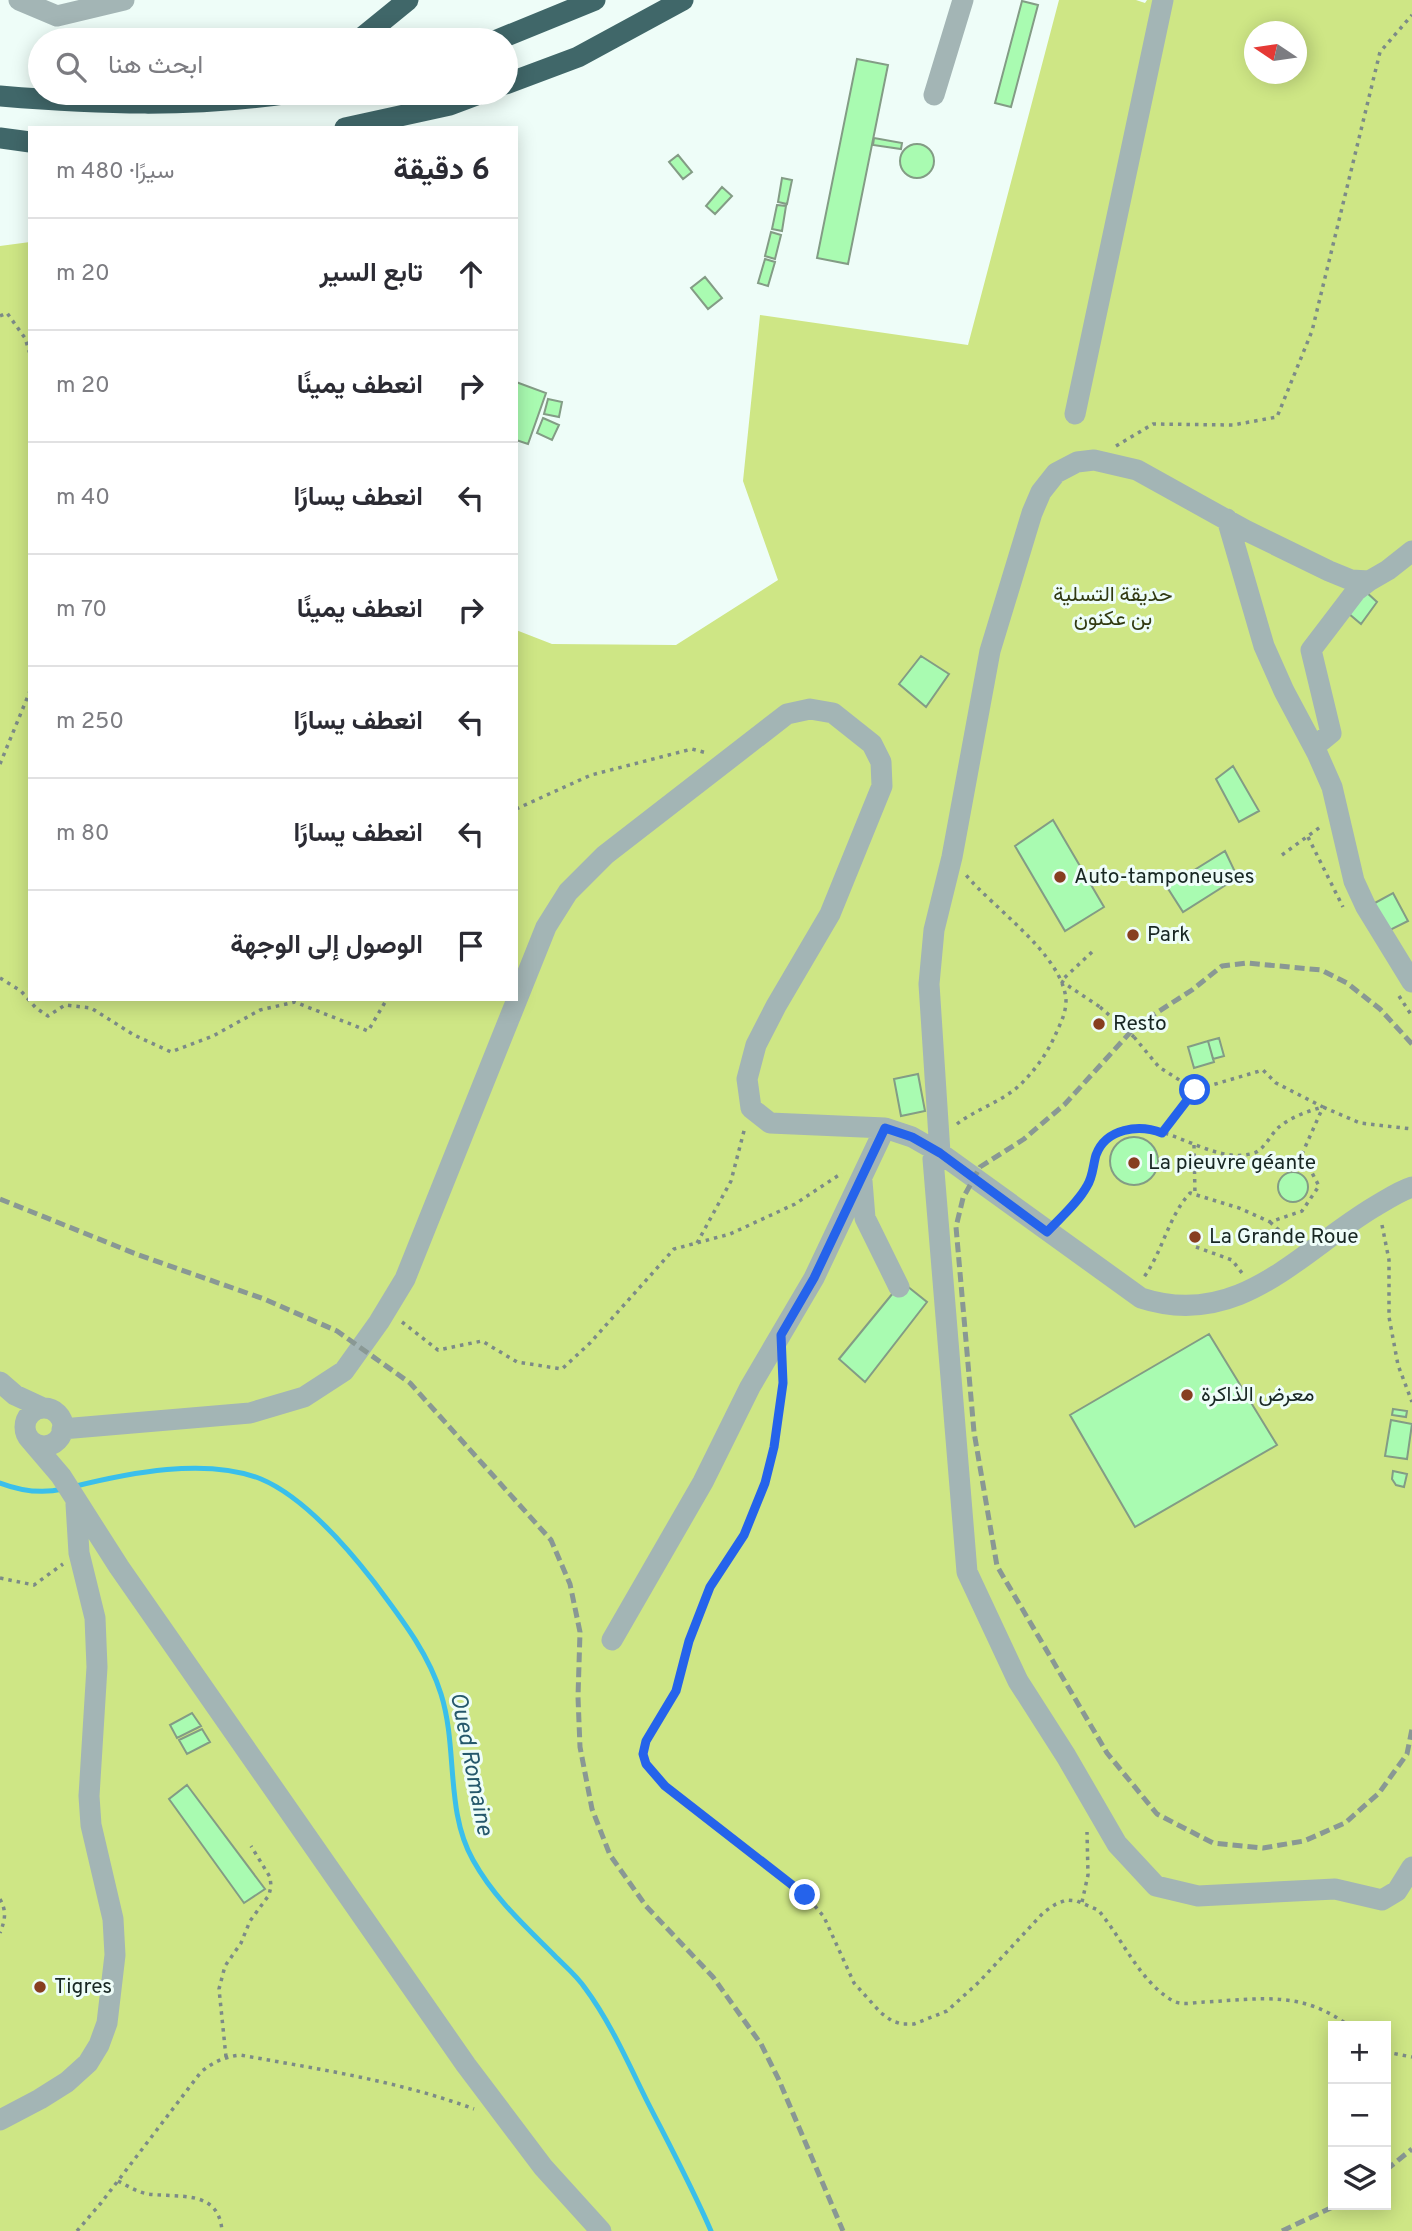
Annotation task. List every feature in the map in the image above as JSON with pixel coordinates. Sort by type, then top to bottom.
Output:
[{"type":"highway","points":[[374,28],[408,0]]},
{"type":"highway","points":[[518,31],[595,0]]},
{"type":"highway","points":[[518,80],[578,57],[683,0]]},
{"type":"highway","points":[[0,96],[28,98]]},
{"type":"highway","points":[[354,126],[446,105]]},
{"type":"highway","points":[[0,138],[28,142]]},
{"type":"street","points":[[19,0],[57,16],[124,0]]},
{"type":"street","points":[[934,96],[962,0]]},
{"type":"street","points":[[1075,414],[1163,0]]},
{"type":"street","points":[[1369,581],[1351,580],[1329,571],[1137,470],[1094,460],[1077,462],[1056,473],[1041,492],[1013,570],[990,652],[952,857],[934,930],[929,984],[938,1152],[933,1160],[967,1572],[1018,1681],[1117,1844],[1156,1886],[1198,1896],[1335,1889],[1382,1900],[1397,1891],[1412,1867]]},
{"type":"street","points":[[1056,473],[1058,495]]},
{"type":"street","points":[[1227,519],[1264,646],[1332,787],[1354,881],[1366,907],[1412,982]]},
{"type":"street","points":[[1314,747],[1331,733],[1311,650],[1356,591],[1411,553]]},
{"type":"street","points":[[518,997],[546,927],[568,892],[605,855],[787,714],[810,709],[833,713],[872,744],[881,762],[882,786],[830,914],[756,1045],[747,1079],[751,1108],[770,1123],[885,1128],[912,1137],[938,1152],[1129,1290],[1141,1298],[1162,1305],[1195,1306],[1225,1301],[1253,1289],[1299,1262],[1352,1221],[1412,1187]]},
{"type":"street","points":[[62,1429],[250,1413],[304,1397],[344,1371],[405,1279],[516,1001]]},
{"type":"street","points":[[612,1640],[703,1482],[750,1387],[814,1278],[885,1128]]},
{"type":"street","points":[[862,1178],[865,1218],[899,1287]]},
{"type":"street","points":[[0,1382],[15,1395],[55,1412],[62,1422],[62,1429],[54,1443],[44,1446],[29,1437]]},
{"type":"street","points":[[0,1394],[29,1437],[61,1476],[75,1502],[474,2075],[543,2167],[601,2231]]},
{"type":"street","points":[[29,1437],[28,1417],[43,1408]]},
{"type":"street","points":[[0,2120],[67,2082],[88,2063],[107,2024],[115,1955],[113,1919],[91,1825],[89,1796],[96,1655],[95,1618],[79,1553],[75,1502]]},
{"type":"path","points":[[1094,460],[1153,424],[1233,425],[1277,417],[1312,331],[1380,52],[1412,15]]},
{"type":"path","points":[[0,316],[7,313],[25,338],[28,348]]},
{"type":"path","points":[[0,764],[28,696]]},
{"type":"path","points":[[518,808],[592,775],[692,749],[729,758]]},
{"type":"path","points":[[1282,855],[1338,813]]},
{"type":"path","points":[[938,1152],[951,1129],[964,1118],[982,1111],[1019,1086],[1040,1063],[1064,1016],[1066,999],[1061,981],[1048,960],[972,882],[952,857]]},
{"type":"path","points":[[1061,981],[1092,952]]},
{"type":"path","points":[[0,978],[21,990],[28,998]]},
{"type":"path","points":[[1061,981],[1100,1007],[1134,1037],[1159,1067],[1195,1090]]},
{"type":"path","points":[[30,1001],[48,1016],[65,1005],[91,1008],[134,1035],[171,1052],[213,1036],[260,1010],[295,1002],[368,1031],[386,1001]]},
{"type":"path","points":[[1162,1133],[1195,1090],[1263,1070],[1276,1083],[1360,1123],[1412,1129]]},
{"type":"path","points":[[1047,1232],[1088,1185],[1097,1152],[1109,1138],[1125,1129],[1149,1128],[1194,1145],[1236,1156],[1257,1153],[1280,1126],[1306,1112],[1323,1107]]},
{"type":"path","points":[[1270,1223],[1302,1211],[1319,1186],[1302,1154],[1323,1107]]},
{"type":"path","points":[[697,1243],[731,1181],[751,1108]]},
{"type":"path","points":[[1194,1145],[1195,1195]]},
{"type":"path","points":[[387,1309],[438,1350],[482,1341],[517,1362],[562,1369],[590,1343],[674,1249],[730,1234],[795,1204],[873,1153]]},
{"type":"path","points":[[1129,1290],[1155,1262],[1181,1203],[1190,1193],[1239,1208],[1270,1223],[1281,1232],[1299,1262]]},
{"type":"path","points":[[1378,1206],[1389,1260],[1389,1317],[1398,1365],[1412,1402]]},
{"type":"path","points":[[1196,1247],[1233,1260],[1253,1289]]},
{"type":"path","points":[[781,1335],[782,1395],[765,1483],[744,1535],[710,1587],[689,1641],[676,1691],[646,1741],[643,1754],[646,1764],[665,1786],[805,1895],[820,1910],[855,1983],[881,2013],[892,2021],[914,2024],[947,2011],[979,1982],[1044,1912],[1066,1900],[1082,1902],[1098,1910],[1143,1972],[1172,2000],[1185,2004],[1283,1998],[1313,2005],[1342,2021]]},
{"type":"path","points":[[0,1578],[34,1585],[79,1553]]},
{"type":"path","points":[[1082,1902],[1088,1875],[1087,1827]]},
{"type":"path","points":[[226,2057],[219,1989],[225,1966],[241,1943],[250,1921],[269,1895],[271,1886],[270,1877],[251,1846]]},
{"type":"path","points":[[0,1899],[5,1909],[5,1921],[0,1933]]},
{"type":"path","points":[[1391,2053],[1412,2057]]},
{"type":"path","points":[[77,2231],[201,2072],[213,2062],[226,2057],[240,2055],[343,2074],[451,2100],[476,2110]]},
{"type":"path","points":[[118,2181],[138,2192],[180,2195],[213,2206],[221,2217],[222,2231]]},
{"type":"green space","name":"حديقة التسلية بن عكنون","points":[[1059,0],[1136,0],[1145,3],[1147,0],[1412,0],[1412,2231],[0,2231],[0,246],[28,242],[28,1001],[518,1001],[518,631],[552,644],[676,645],[778,580],[743,481],[760,315],[968,345]]},
{"type":"building","points":[[1022,1],[1038,5],[1011,107],[995,103]]},
{"type":"building","points":[[857,59],[888,65],[848,264],[817,258]]},
{"type":"building","points":[[874,138],[902,143],[901,149],[873,145]]},
{"type":"building","points":[[917,144],[929,149],[934,161],[929,173],[917,178],[905,173],[900,161],[905,149]]},
{"type":"building","points":[[678,155],[692,172],[683,179],[669,162]]},
{"type":"building","points":[[782,178],[792,180],[787,204],[778,202]]},
{"type":"building","points":[[722,187],[732,196],[715,214],[706,206]]},
{"type":"building","points":[[777,205],[786,206],[782,231],[772,229]]},
{"type":"building","points":[[771,232],[781,235],[775,259],[765,256]]},
{"type":"building","points":[[765,259],[775,262],[768,286],[758,283]]},
{"type":"building","points":[[705,277],[722,298],[708,309],[691,288]]},
{"type":"building","points":[[518,383],[546,393],[528,444],[518,441]]},
{"type":"building","points":[[548,399],[562,402],[559,417],[544,414]]},
{"type":"building","points":[[543,418],[559,425],[552,440],[537,433]]},
{"type":"building","points":[[1365,591],[1377,602],[1361,624],[1348,613]]},
{"type":"building","points":[[921,656],[949,674],[926,707],[899,684]]},
{"type":"building","points":[[1233,766],[1259,811],[1239,822],[1216,779]]},
{"type":"building","name":"Auto-tamponeuses","points":[[1053,820],[1104,907],[1065,931],[1015,846]]},
{"type":"building","points":[[1225,851],[1235,872],[1240,876],[1183,912],[1167,887]]},
{"type":"building","points":[[1393,893],[1408,921],[1388,931],[1373,904]]},
{"type":"building","points":[[1219,1038],[1224,1056],[1213,1059],[1208,1041]]},
{"type":"building","points":[[1208,1041],[1214,1062],[1194,1068],[1188,1047]]},
{"type":"building","points":[[918,1074],[925,1111],[901,1116],[894,1079]]},
{"type":"building","name":"La pieuvre géante","points":[[1134,1137],[1151,1144],[1158,1161],[1151,1178],[1134,1185],[1117,1178],[1110,1161],[1117,1144]]},
{"type":"building","points":[[1293,1172],[1299,1173],[1307,1181],[1307,1193],[1299,1201],[1293,1202],[1287,1201],[1279,1193],[1278,1187],[1279,1181],[1287,1173]]},
{"type":"building","points":[[902,1282],[927,1302],[865,1382],[839,1359]]},
{"type":"building","points":[[1209,1334],[1277,1445],[1135,1527],[1070,1415]]},
{"type":"building","points":[[1393,1409],[1407,1411],[1406,1417],[1392,1415]]},
{"type":"building","points":[[1391,1420],[1412,1424],[1407,1459],[1385,1456]]},
{"type":"building","points":[[1393,1471],[1407,1474],[1404,1487],[1396,1485],[1392,1479]]},
{"type":"building","points":[[192,1713],[201,1726],[177,1738],[170,1725]]},
{"type":"building","points":[[202,1729],[210,1742],[187,1754],[179,1740]]},
{"type":"building","points":[[187,1785],[265,1889],[244,1903],[169,1799]]},
{"type":"waterway","name":"Oued Romaine","points":[[72,1487],[167,1470],[192,1468],[239,1472],[261,1479],[293,1498],[351,1553],[421,1649],[441,1694],[459,1821],[473,1860],[500,1899],[575,1975],[603,2015],[711,2231]]},
{"type":"waterway","name":"Oued Romaine","points":[[0,1483],[31,1491],[63,1489]]},
{"type":"railway","points":[[1412,1044],[1380,1009],[1347,983],[1321,970],[1247,963],[1222,966],[1192,990],[1136,1026],[1065,1104],[1024,1139],[980,1167],[963,1198],[956,1227],[974,1432],[997,1566],[1107,1753],[1157,1814],[1213,1843],[1263,1848],[1304,1841],[1345,1823],[1379,1793],[1407,1754],[1412,1729]]},
{"type":"railway","points":[[0,1199],[136,1254],[264,1299],[337,1331],[410,1383],[551,1540],[570,1584],[580,1632],[580,1747],[592,1809],[610,1855],[646,1906],[713,1977],[761,2044],[843,2231]]},
{"type":"railway","points":[[1391,2166],[1412,2149]]},
{"type":"railway","points":[[1282,2231],[1328,2209]]},
{"type":"place","name":"Auto-tamponeuses","points":[[1060,877]]},
{"type":"place","name":"Park","points":[[1133,935]]},
{"type":"place","name":"Resto","points":[[1099,1024]]},
{"type":"place","name":"La pieuvre géante","points":[[1134,1163]]},
{"type":"place","name":"La Grande Roue","points":[[1195,1237]]},
{"type":"place","name":"معرض الذاكرة","points":[[1187,1395]]},
{"type":"place","name":"Tigres","points":[[40,1987]]},
{"type":"route","points":[[805,1895],[665,1786],[646,1764],[643,1754],[646,1741],[676,1691],[689,1641],[710,1587],[744,1535],[765,1483],[774,1447],[783,1383],[781,1335],[814,1278],[885,1128],[912,1137],[940,1153],[1047,1232],[1088,1185],[1097,1152],[1109,1138],[1125,1129],[1149,1128],[1162,1133],[1195,1090]]}]
